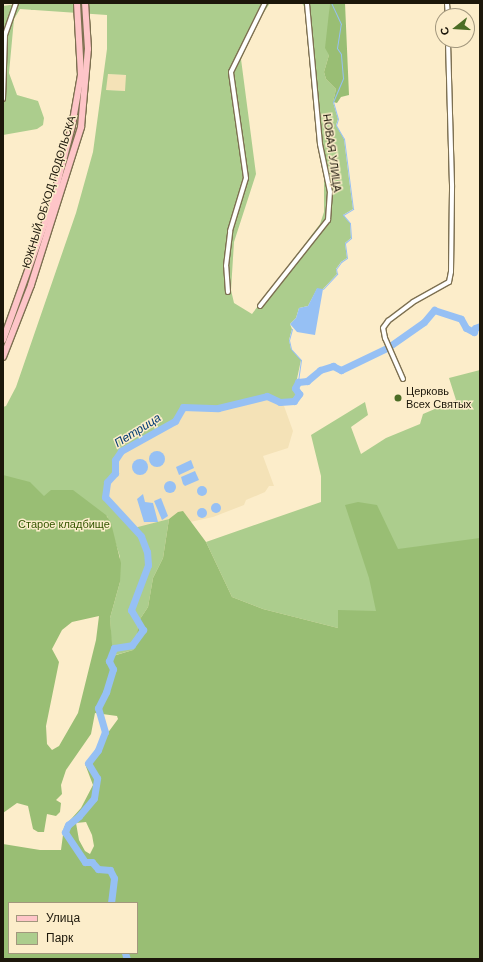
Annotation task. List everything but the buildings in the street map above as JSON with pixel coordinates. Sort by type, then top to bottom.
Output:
[{"type":"main road","name":"ЮЖНЫЙ ОБХОД ПОДОЛЬСКА","points":[[3,340],[53,200],[84,75],[77,3]]},
{"type":"main road","name":"ЮЖНЫЙ ОБХОД ПОДОЛЬСКА","points":[[3,357],[31,285],[79,135],[84,75],[85,3]]},
{"type":"street","points":[[3,100],[5,35],[16,3]]},
{"type":"street","points":[[228,292],[226,266],[230,231],[246,178],[231,72],[264,3]]},
{"type":"street","name":"НОВАЯ УЛИЦА","points":[[260,306],[328,220],[330,192],[320,144],[307,3]]},
{"type":"street","points":[[403,379],[392,357],[383,328],[388,321],[413,302],[449,282],[452,185],[448,48]]},
{"type":"shaded area","points":[[107,74],[126,75],[126,91],[105,90]]},
{"type":"shaded area","points":[[267,396],[284,406],[293,431],[288,448],[263,456],[274,486],[269,486],[265,492],[246,500],[244,505],[213,517],[190,522],[183,512],[169,519],[134,529],[105,497],[107,482],[115,473],[115,460],[121,451],[175,421],[183,407],[218,408]]},
{"type":"green space","name":"Старое кладбище","points":[[23,3],[270,3],[257,23],[241,59],[256,174],[234,242],[231,290],[234,303],[252,314],[320,224],[324,212],[324,169],[317,139],[307,12],[302,3],[330,3],[329,55],[324,72],[326,79],[336,89],[333,102],[338,119],[336,125],[344,139],[353,209],[343,215],[350,223],[351,238],[345,243],[347,258],[341,262],[336,269],[337,274],[323,289],[317,289],[308,306],[299,308],[296,318],[290,324],[292,329],[289,340],[291,349],[301,360],[295,388],[299,394],[294,401],[280,402],[267,396],[218,408],[183,407],[175,421],[121,451],[115,460],[115,473],[107,482],[105,497],[115,509],[134,528],[169,519],[163,558],[153,578],[148,607],[138,622],[136,645],[133,650],[112,656],[110,618],[120,582],[120,557],[107,516],[3,546],[3,407],[6,406],[16,387],[76,213],[93,152],[107,49],[107,15],[20,9],[14,19],[9,73],[17,95],[38,101],[44,118],[43,125],[37,129],[3,135],[3,6]],"holes":[[[108,74],[126,75],[125,91],[106,90]]]},
{"type":"green space","points":[[330,3],[345,3],[349,95],[341,97],[337,103],[333,102],[336,89],[326,79],[324,72],[329,55],[325,48]]},
{"type":"green space","points":[[480,370],[480,645],[338,628],[263,609],[232,597],[206,542],[321,502],[321,476],[311,435],[365,402],[368,415],[351,427],[361,454],[386,438],[420,424],[423,414],[456,400],[449,378]]},
{"type":"green space","name":"Старое кладбище","points":[[3,475],[30,482],[44,496],[51,490],[73,490],[106,515],[111,523],[121,563],[120,582],[110,618],[113,656],[133,650],[136,645],[138,622],[148,607],[153,578],[163,558],[169,519],[178,512],[183,511],[206,542],[232,597],[263,609],[338,628],[338,610],[376,611],[369,578],[345,505],[358,502],[377,505],[398,549],[480,538],[480,959],[3,959],[3,844],[40,850],[61,850],[64,827],[81,808],[93,785],[85,764],[118,719],[117,716],[95,713],[91,734],[66,770],[61,785],[62,794],[56,800],[61,803],[60,812],[56,816],[47,814],[44,832],[38,832],[33,829],[28,806],[17,803],[3,813]],"holes":[[[99,616],[96,640],[78,713],[59,746],[52,750],[47,744],[46,726],[59,662],[52,649],[62,630],[72,622]],[[86,822],[92,835],[94,846],[90,854],[85,851],[79,840],[76,823]]]},
{"type":"water","points":[[317,288],[323,289],[315,335],[297,332],[290,324],[296,318],[299,308],[308,306]]},
{"type":"water","points":[[157,451],[164,456],[165,459],[160,466],[157,467],[150,462],[149,459],[154,452]]},
{"type":"water","points":[[140,459],[147,464],[148,467],[143,474],[140,475],[133,470],[132,467],[137,460]]},
{"type":"water","points":[[191,460],[194,468],[179,475],[176,467]]},
{"type":"water","points":[[195,471],[199,480],[185,486],[181,477]]},
{"type":"water","points":[[168,481],[172,481],[176,487],[172,493],[168,493],[164,489],[164,485]]},
{"type":"water","points":[[200,486],[204,486],[206,487],[206,495],[200,496],[197,493],[197,489]]},
{"type":"water","points":[[143,494],[145,502],[153,503],[158,522],[144,522],[137,499]]},
{"type":"water","points":[[161,498],[168,516],[162,520],[154,501]]},
{"type":"water","points":[[216,503],[221,508],[216,513],[211,508]]},
{"type":"water","points":[[200,508],[204,508],[207,513],[204,518],[200,518],[197,515],[197,511]]},
{"type":"waterway","points":[[323,289],[337,274],[336,269],[341,262],[347,258],[345,243],[351,238],[350,223],[343,215],[353,209],[344,139],[336,125],[338,119],[333,102],[343,78],[341,54],[337,48],[341,24],[331,3]]},
{"type":"waterway","name":"Петрица","points":[[111,902],[114,878],[110,870],[98,869],[92,862],[85,862],[65,832],[68,825],[79,816],[94,798],[97,778],[88,763],[98,750],[105,732],[98,708],[106,692],[113,669],[109,661],[114,648],[132,645],[143,630],[131,610],[148,565],[147,552],[141,536],[105,497],[107,482],[115,473],[115,460],[121,451],[175,421],[183,407],[218,408],[267,396],[280,402],[294,401],[299,394],[295,388],[298,382],[307,381],[320,370],[333,366],[341,370],[387,348],[424,322],[434,310],[461,319],[466,328],[474,332],[475,328],[480,326]]},
{"type":"waterway","points":[[292,329],[289,340],[291,349],[301,360],[298,382]]},
{"type":"waterway","name":"Петрица","points":[[125,954],[127,959]]},
{"type":"place","name":"Церковь Всех Святых","points":[[398,398]]}]
